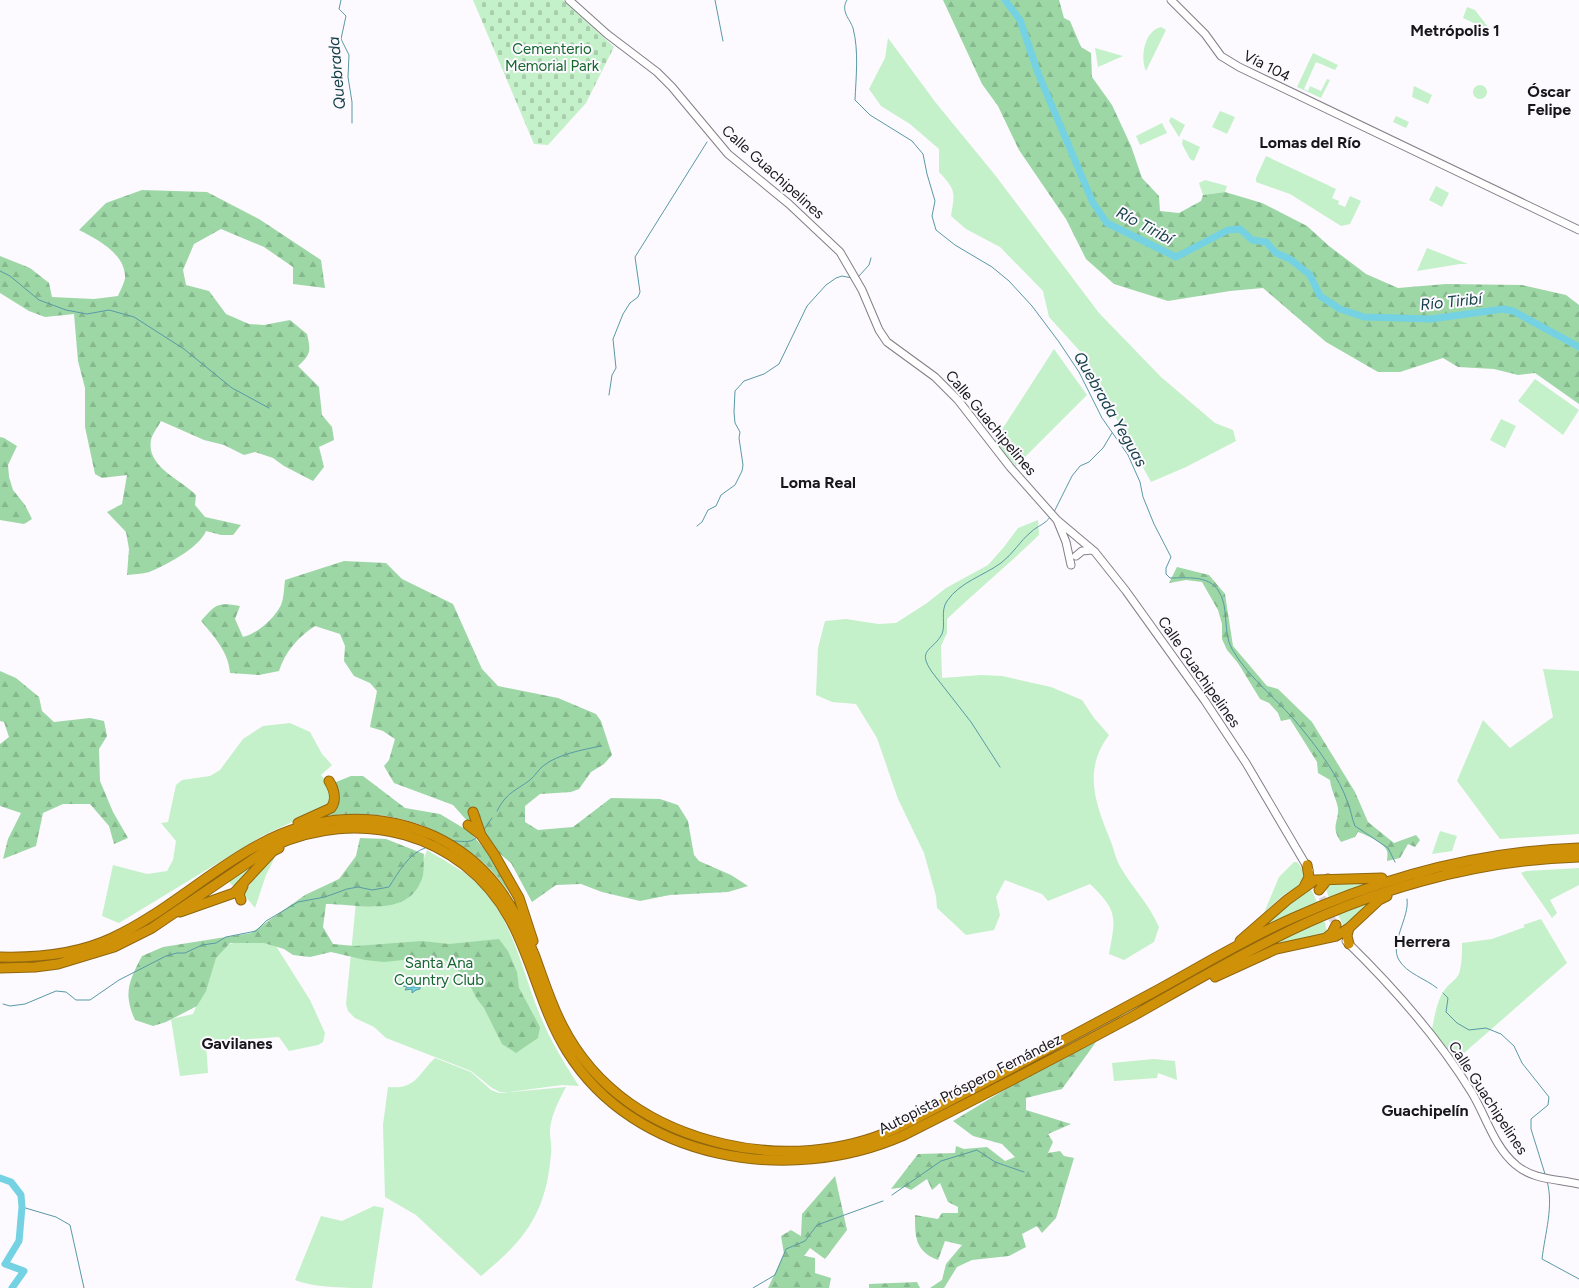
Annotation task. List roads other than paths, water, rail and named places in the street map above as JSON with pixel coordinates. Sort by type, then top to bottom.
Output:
[{"type":"highway","points":[[262,842],[270,836],[331,808],[334,804],[335,797],[329,781]]},
{"type":"highway","points":[[474,812],[480,833],[494,854],[519,898],[532,937],[535,956]]},
{"type":"highway","name":"Autopista Próspero Fernández","points":[[0,957],[37,957],[63,953],[111,938],[147,919],[262,842],[314,823],[351,818],[387,821],[415,828],[436,837],[465,855],[498,886],[519,918],[535,956],[546,991],[574,1046],[588,1066],[607,1086],[631,1106],[654,1120],[711,1141],[736,1147],[778,1152],[835,1147],[879,1136],[927,1113],[1292,918],[1367,887],[1454,862],[1490,856],[1579,848]]},
{"type":"highway","points":[[468,825],[480,833]]},
{"type":"highway","name":"Autopista Próspero Fernández","points":[[0,968],[42,966],[92,955],[133,938],[271,847],[302,834],[314,831],[351,827],[386,829],[412,836],[460,862],[482,881],[500,902],[511,921],[530,963],[553,1027],[567,1052],[582,1072],[599,1090],[635,1120],[665,1135],[707,1150],[742,1157],[790,1161],[838,1156],[880,1146],[918,1128],[1126,1019],[1289,931],[1344,907],[1418,883],[1494,865],[1530,860],[1579,857]]},
{"type":"highway","points":[[165,918],[184,910],[227,897],[234,893],[273,851],[294,842],[302,834]]},
{"type":"highway","points":[[1530,860],[1579,863]]},
{"type":"highway","points":[[1304,887],[1309,877],[1307,865]]},
{"type":"highway","points":[[1196,969],[1234,946],[1304,887],[1315,880],[1375,879],[1420,871]]},
{"type":"highway","points":[[1320,894],[1328,879]]},
{"type":"highway","points":[[1349,944],[1347,936],[1349,928],[1379,900],[1418,883]]},
{"type":"highway","points":[[1126,1019],[1267,952],[1325,938],[1337,927],[1349,928]]},
{"type":"street","name":"Calle Guachipelines","points":[[569,0],[607,34],[657,72],[676,92],[728,154],[789,204],[836,247],[850,268],[884,338],[935,377],[958,400],[1010,467],[1057,520],[1092,550],[1126,591],[1195,686],[1246,763],[1307,865],[1320,894]]},
{"type":"street","name":"Vía 104","points":[[1171,0],[1205,34],[1221,56],[1286,90],[1579,229]]},
{"type":"street","points":[[1057,520],[1066,542],[1070,565]]},
{"type":"street","points":[[1076,556],[1082,551],[1092,550]]},
{"type":"street","name":"Calle Guachipelines","points":[[1337,927],[1349,944],[1415,1015],[1444,1052],[1472,1093],[1501,1146],[1515,1165],[1533,1175],[1579,1184]]},
{"type":"water","points":[[412,980],[415,984],[418,982],[420,989],[412,993],[412,989],[405,990],[407,987],[403,986],[402,983],[411,985],[409,982]]},
{"type":"waterway","name":"Quebrada","points":[[341,0],[339,9],[346,16],[341,39],[349,55],[348,77],[352,102],[352,123]]},
{"type":"waterway","points":[[715,0],[723,41]]},
{"type":"waterway","name":"Quebrada Yeguas","points":[[847,0],[845,4],[845,11],[853,28],[856,46],[857,64],[855,100],[870,115],[912,141],[923,154],[935,201],[932,216],[936,230],[955,245],[992,267],[1009,281],[1032,306],[1059,342],[1079,372],[1102,418],[1128,455],[1140,482],[1143,497],[1154,524],[1171,557],[1166,568],[1166,574],[1170,578],[1196,578],[1203,580],[1214,585],[1218,590],[1224,604],[1229,642],[1239,660],[1256,680],[1294,719],[1322,755],[1344,793],[1355,826],[1388,848],[1395,862]]},
{"type":"waterway","name":"Río Tiribí","points":[[1005,0],[1020,20],[1038,73],[1093,203],[1107,223],[1176,257],[1228,230],[1240,229],[1252,240],[1266,242],[1276,253],[1290,259],[1310,275],[1320,296],[1340,309],[1364,317],[1431,319],[1503,309],[1513,311],[1579,347]]},
{"type":"waterway","points":[[609,395],[612,375],[616,368],[613,339],[623,314],[630,303],[638,297],[640,292],[635,257],[707,142]]},
{"type":"waterway","points":[[859,276],[869,265],[871,258]]},
{"type":"waterway","points":[[0,271],[10,276],[39,300],[66,310],[87,314],[109,310],[134,317],[184,349],[232,388],[269,408]]},
{"type":"waterway","points":[[697,526],[702,522],[708,510],[716,506],[721,495],[735,485],[742,471],[743,465],[739,438],[740,432],[735,423],[734,412],[735,391],[744,381],[764,374],[779,364],[807,306],[826,285],[842,276],[852,278]]},
{"type":"waterway","points":[[1054,512],[1072,476],[1080,466],[1089,462],[1103,448],[1112,433]]},
{"type":"waterway","points":[[1000,767],[971,722],[932,672],[927,664],[926,654],[942,634],[943,613],[945,605],[952,594],[965,584],[1001,563],[1033,530],[1050,517]]},
{"type":"waterway","points":[[497,811],[508,796],[530,780],[549,762],[570,753],[601,746]]},
{"type":"waterway","points":[[483,831],[492,818]]},
{"type":"waterway","points":[[451,841],[468,842],[477,837]]},
{"type":"waterway","points":[[3,1004],[10,1006],[25,1004],[56,991],[66,992],[76,1000],[90,1000],[119,980],[166,956],[177,953],[185,953],[202,945],[216,943],[226,937],[256,931],[266,921],[298,902],[325,897],[347,889],[358,887],[372,890],[389,887],[409,859],[414,854],[425,848]]},
{"type":"waterway","name":"Quebrada Yeguas","points":[[1407,899],[1406,914],[1396,946],[1399,960],[1406,969],[1437,988]]},
{"type":"waterway","name":"Quebrada Yeguas","points":[[1443,993],[1448,998],[1446,1012],[1457,1023],[1469,1030],[1486,1028],[1501,1034],[1514,1046],[1522,1063],[1549,1097],[1548,1105],[1531,1119],[1531,1129],[1545,1174]]},
{"type":"waterway","points":[[892,1195],[941,1161],[977,1150],[995,1162],[1024,1172]]},
{"type":"waterway","points":[[0,1178],[11,1182],[21,1195],[22,1207],[19,1241],[5,1264],[24,1271],[12,1288]]},
{"type":"waterway","name":"Quebrada Yeguas","points":[[1547,1181],[1550,1200],[1542,1259],[1579,1279]]},
{"type":"waterway","points":[[753,1288],[775,1275],[786,1249],[805,1241],[817,1225],[883,1201]]},
{"type":"waterway","points":[[22,1207],[56,1217],[70,1225],[84,1288]]},
{"type":"tunnel","points":[[1322,897],[1333,921]]},
{"type":"district","name":"Metrópolis 1","points":[[1455,30]]},
{"type":"district","name":"Óscar Felipe","points":[[1549,100]]},
{"type":"district","name":"Lomas del Río","points":[[1310,142]]},
{"type":"district","name":"Loma Real","points":[[818,482]]},
{"type":"district","name":"Herrera","points":[[1422,941]]},
{"type":"district","name":"Gavilanes","points":[[237,1043]]},
{"type":"district","name":"Guachipelín","points":[[1425,1110]]},
{"type":"park label","name":"Cementerio Memorial Park","points":[[552,58]]},
{"type":"park label","name":"Santa Ana Country Club","points":[[439,972]]}]
